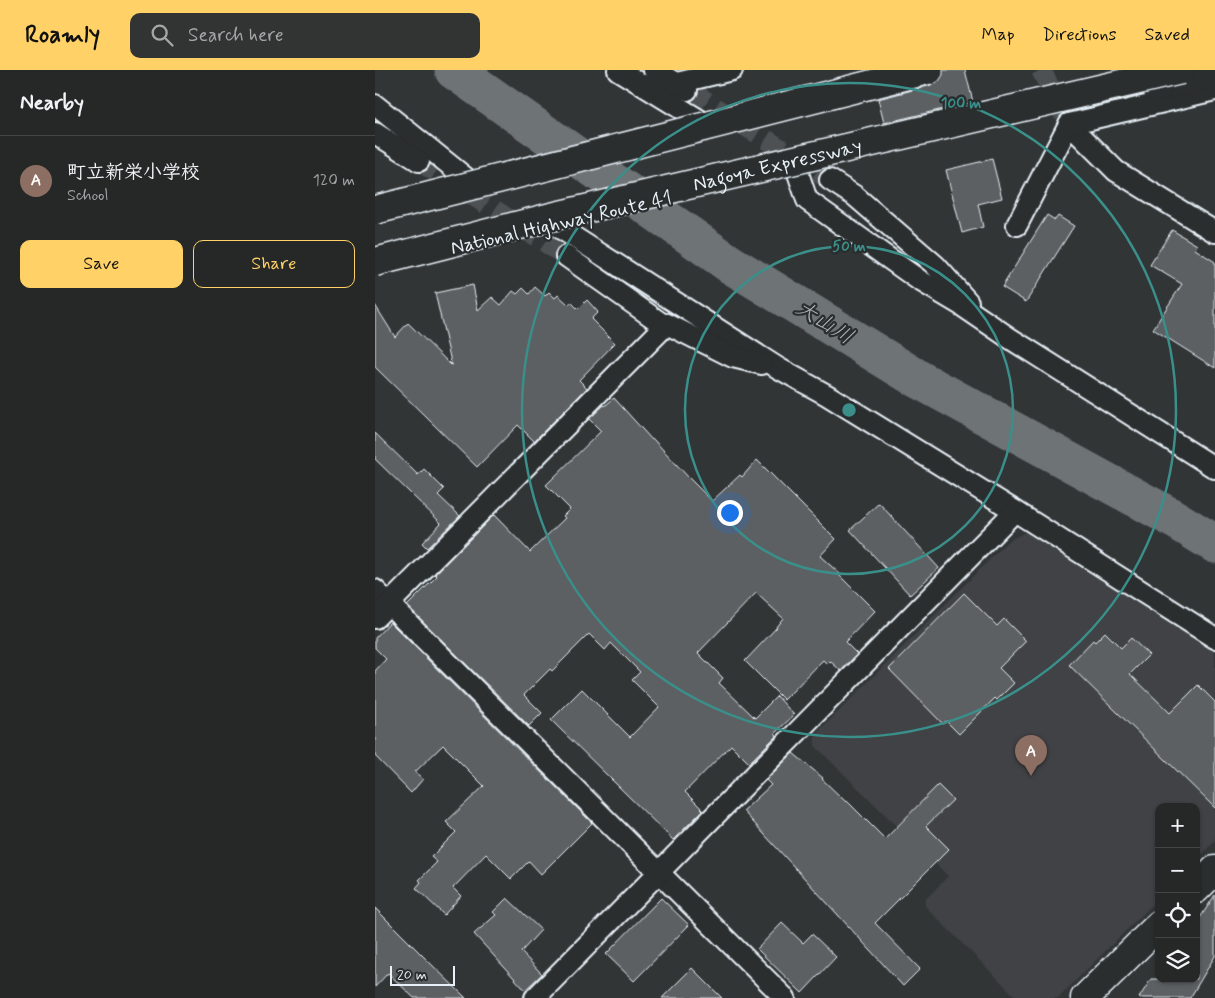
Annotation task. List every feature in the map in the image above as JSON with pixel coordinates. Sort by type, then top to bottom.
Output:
[{"type":"main road","points":[[375,199],[507,170],[669,127],[771,103],[886,70]]},
{"type":"main road","points":[[375,210],[928,70]]},
{"type":"main road","name":"Nagoya Expressway","points":[[375,262],[551,217],[1181,70]]},
{"type":"main road","name":"National Highway Route 41","points":[[375,267],[732,181],[1030,117],[1215,73]]},
{"type":"main road","points":[[1200,884],[1215,870]]},
{"type":"main road","points":[[1085,998],[1155,929]]},
{"type":"street","points":[[618,70],[701,121]]},
{"type":"street","points":[[655,70],[683,87],[732,70]]},
{"type":"street","points":[[1017,225],[1069,124],[1215,90]]},
{"type":"street","points":[[375,105],[466,178]]},
{"type":"street","points":[[1069,124],[1116,171],[1215,232]]},
{"type":"street","points":[[375,133],[419,161]]},
{"type":"street","points":[[796,167],[807,200],[919,280],[1215,468]]},
{"type":"street","points":[[830,180],[855,196],[935,265],[987,323]]},
{"type":"street","points":[[562,221],[778,368],[827,395],[1015,511],[1215,638]]},
{"type":"street","points":[[566,256],[665,326]]},
{"type":"street","points":[[778,368],[733,357],[667,324],[380,604],[659,872],[785,998]]},
{"type":"street","points":[[535,998],[1015,511]]},
{"type":"shaded area","points":[[1031,529],[1215,645],[1215,841],[1200,856],[1200,803],[1155,803],[1155,902],[1058,998],[1017,998],[925,906],[925,900],[948,876],[815,746],[815,735],[1008,541]]},
{"type":"building","points":[[943,70],[965,70],[973,102],[884,123],[878,99],[932,85],[939,81],[943,75]]},
{"type":"building","points":[[992,159],[1002,198],[978,204],[983,227],[962,233],[946,170]]},
{"type":"building","points":[[1047,215],[1055,220],[1058,216],[1074,226],[1026,302],[1002,287]]},
{"type":"building","points":[[1172,230],[1197,245],[1195,249],[1215,262],[1215,368],[1153,329],[1182,284],[1150,265]]},
{"type":"building","points":[[473,285],[478,310],[492,297],[501,305],[513,291],[517,294],[523,288],[529,294],[535,287],[545,296],[549,292],[555,298],[558,295],[569,305],[571,302],[578,309],[587,300],[598,312],[591,319],[615,343],[579,380],[587,388],[534,441],[518,425],[477,467],[375,367],[375,305],[395,337],[408,323],[452,366],[435,293]]},
{"type":"building","points":[[614,398],[712,501],[740,475],[742,477],[757,460],[836,539],[820,556],[875,611],[845,642],[857,654],[841,671],[830,661],[827,664],[823,660],[784,700],[745,661],[783,618],[756,593],[698,653],[723,678],[719,683],[755,718],[777,696],[794,715],[775,733],[777,735],[749,763],[731,745],[685,792],[703,810],[673,840],[551,720],[582,689],[630,737],[659,707],[632,680],[640,672],[611,643],[605,650],[589,634],[552,671],[550,669],[524,695],[542,713],[529,726],[407,606],[437,576],[435,574],[494,515],[530,552],[565,518],[563,516],[570,509],[546,485],[601,431],[589,419]]},
{"type":"building","points":[[375,433],[418,475],[424,469],[444,489],[438,495],[460,516],[427,548],[422,543],[441,523],[375,459]]},
{"type":"building","points":[[879,503],[939,568],[910,595],[850,530]]},
{"type":"building","points":[[964,593],[997,626],[1004,619],[1026,641],[999,668],[1014,683],[997,700],[995,698],[959,734],[946,721],[943,724],[889,669]]},
{"type":"building","points":[[390,622],[592,823],[541,874],[529,861],[511,879],[486,854],[453,888],[461,896],[444,915],[416,888],[421,882],[419,880],[437,862],[431,857],[456,832],[446,822],[484,786],[443,745],[415,772],[423,779],[411,793],[375,756],[375,671],[386,659],[375,648],[375,638]]},
{"type":"building","points":[[1105,632],[1121,648],[1131,638],[1149,655],[1130,674],[1170,713],[1198,685],[1215,702],[1215,808],[1069,665],[1093,640],[1095,642]]},
{"type":"building","points":[[793,753],[823,778],[885,839],[938,785],[953,800],[926,826],[949,849],[875,923],[920,969],[903,986],[743,811],[771,785],[766,780]]},
{"type":"building","points":[[1215,895],[1215,956],[1200,981],[1200,938],[1200,918]]},
{"type":"building","points":[[507,898],[541,930],[521,952],[542,974],[525,990],[474,934],[496,915],[493,912]]},
{"type":"building","points":[[661,898],[689,925],[634,981],[606,954]]},
{"type":"building","points":[[375,908],[466,998],[414,998],[388,973],[375,987]]},
{"type":"building","points":[[782,923],[803,943],[812,934],[836,957],[802,993],[757,949]]},
{"type":"building","points":[[692,968],[722,998],[662,998]]},
{"type":"building","points":[[1151,979],[1155,979],[1155,983],[1199,983],[1190,998],[1139,998]]},
{"type":"waterway","name":"大山川","points":[[454,70],[730,264],[918,379],[1171,517],[1215,544]]},
{"type":"tunnel","points":[[1041,70],[1069,124]]},
{"type":"tunnel","points":[[690,91],[830,180]]},
{"type":"tunnel","points":[[419,161],[566,256]]},
{"type":"place","name":"町立新栄小学校","points":[[1031,776]]}]
